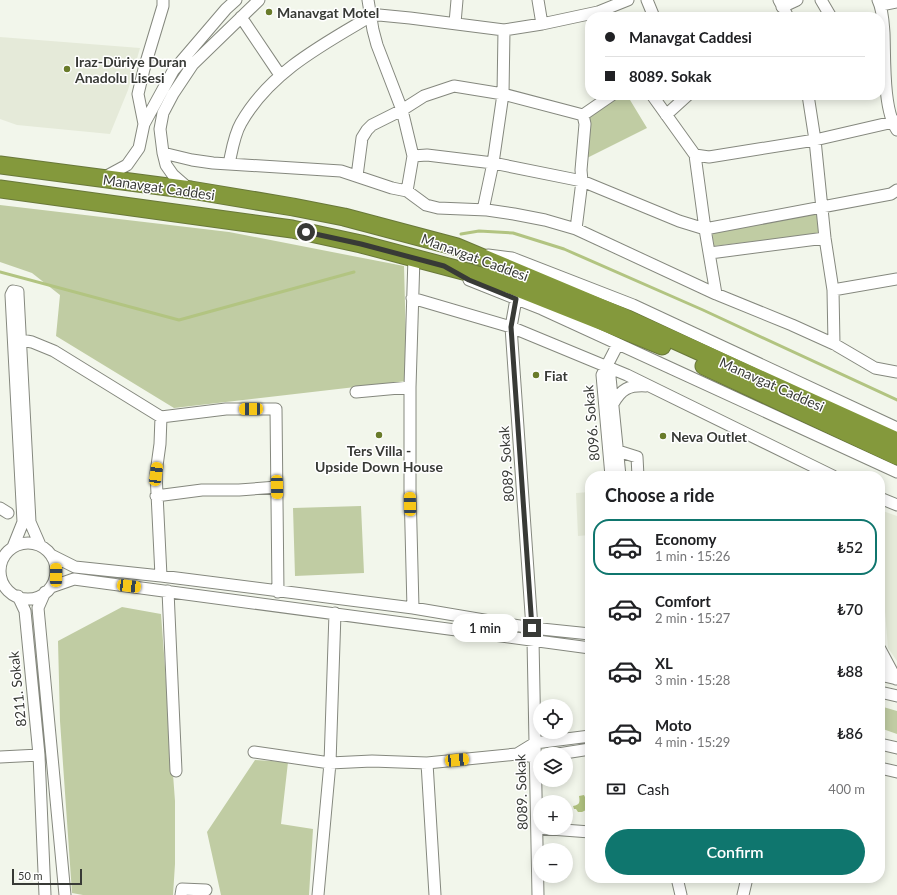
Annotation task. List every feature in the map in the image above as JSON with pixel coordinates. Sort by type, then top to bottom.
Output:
[{"type":"highway","name":"Manavgat Caddesi","points":[[0,165],[191,190],[344,216],[457,247],[619,315],[897,441]]},
{"type":"highway","name":"Manavgat Caddesi","points":[[0,188],[292,229],[414,257],[510,285],[669,350],[897,456]]},
{"type":"street","points":[[144,124],[138,94],[163,6],[163,0]]},
{"type":"street","points":[[103,178],[127,165],[139,148],[144,124],[173,71],[226,9],[236,0]]},
{"type":"street","points":[[191,190],[173,175],[166,165],[160,129],[163,113],[173,94],[193,64],[259,0]]},
{"type":"street","points":[[368,0],[377,45],[402,110],[413,156],[407,191]]},
{"type":"street","points":[[455,23],[457,0]]},
{"type":"street","points":[[538,0],[542,24]]},
{"type":"street","points":[[604,12],[628,0]]},
{"type":"street","points":[[647,0],[652,12]]},
{"type":"street","points":[[780,4],[797,0]]},
{"type":"street","points":[[821,0],[829,12]]},
{"type":"street","points":[[880,3],[897,2]]},
{"type":"street","points":[[229,164],[234,141],[240,124],[261,95],[280,75],[312,51],[371,16],[392,16],[504,30],[585,17]]},
{"type":"street","points":[[241,17],[280,75]]},
{"type":"street","points":[[483,210],[493,163],[503,94],[504,30]]},
{"type":"street","points":[[694,155],[708,157],[815,140],[895,124],[887,91],[885,63]]},
{"type":"street","points":[[357,176],[362,138],[372,126],[424,96],[454,86],[503,94],[583,115],[605,100]]},
{"type":"street","points":[[656,100],[694,155],[716,294]]},
{"type":"street","points":[[666,115],[682,100]]},
{"type":"street","points":[[809,100],[815,140],[825,238],[833,290],[834,344]]},
{"type":"street","points":[[576,229],[582,181],[581,170],[585,124],[583,115]]},
{"type":"street","points":[[163,153],[192,160],[229,164],[341,170],[392,188],[407,191],[426,205],[438,208],[483,210],[514,214],[545,220],[576,229],[716,294],[834,344],[875,368],[897,372]]},
{"type":"street","points":[[413,156],[427,156],[493,163],[582,181],[679,222],[705,229],[891,194],[897,190]]},
{"type":"street","points":[[710,253],[825,238]]},
{"type":"street","points":[[474,254],[512,258],[633,305],[897,428]]},
{"type":"street","points":[[413,608],[410,496],[410,387],[414,257]]},
{"type":"street","points":[[444,266],[469,280],[542,309],[897,472]]},
{"type":"street","points":[[833,290],[897,279]]},
{"type":"street","points":[[13,547],[23,522],[11,295],[13,291],[18,292],[30,522],[40,545]]},
{"type":"street","points":[[412,298],[511,327],[607,367],[823,471]]},
{"type":"street","name":"8089. Sokak","points":[[516,299],[511,327],[532,628]]},
{"type":"street","points":[[21,340],[32,342],[54,351],[161,417],[226,410],[276,409],[278,592]]},
{"type":"street","name":"8096. Sokak","points":[[611,471],[602,375],[618,344]]},
{"type":"street","name":"8096. Sokak","points":[[607,367],[610,377],[620,471]]},
{"type":"street","name":"8096. Sokak","points":[[613,404],[619,393],[633,385],[649,386]]},
{"type":"street","points":[[356,392],[410,387]]},
{"type":"street","points":[[161,417],[160,444],[156,474],[156,496],[162,576]]},
{"type":"street","points":[[618,451],[637,457],[638,471]]},
{"type":"street","points":[[156,496],[202,490],[239,490],[277,487]]},
{"type":"street","points":[[885,500],[897,506]]},
{"type":"street","points":[[65,895],[38,608],[48,590],[56,575],[56,566],[48,551],[40,545],[24,543],[13,547],[2,557],[0,570],[1,581],[13,594],[22,598],[41,596],[48,590],[74,579],[585,647]]},
{"type":"street","points":[[51,555],[75,567],[162,576],[278,592],[413,608],[532,628],[585,633]]},
{"type":"street","points":[[168,591],[176,771]]},
{"type":"street","name":"8211. Sokak","points":[[18,596],[24,611],[39,755],[45,895]]},
{"type":"street","points":[[318,895],[330,762],[335,613]]},
{"type":"street","name":"8089. Sokak","points":[[533,640],[536,747]]},
{"type":"street","points":[[885,658],[897,679]]},
{"type":"street","points":[[885,677],[897,679]]},
{"type":"street","points":[[885,693],[897,696]]},
{"type":"street","points":[[517,754],[535,743],[585,737]]},
{"type":"street","points":[[885,745],[897,748]]},
{"type":"street","points":[[573,752],[585,750]]},
{"type":"street","points":[[254,752],[330,762],[372,761],[427,763],[517,754],[533,756]]},
{"type":"street","points":[[0,756],[39,755]]},
{"type":"street","points":[[427,763],[434,895]]},
{"type":"street","points":[[885,769],[897,772]]},
{"type":"street","points":[[573,831],[585,832]]},
{"type":"street","name":"8089. Sokak","points":[[538,835],[538,895]]},
{"type":"street","points":[[678,883],[681,895]]},
{"type":"street","points":[[743,895],[746,883]]},
{"type":"street","points":[[182,892],[206,890]]},
{"type":"shaded area","name":"Iraz-Düriye Duran Anadolu Lisesi","points":[[0,37],[140,48],[128,90],[110,134],[17,125],[0,119]]},
{"type":"shaded area","points":[[614,100],[630,100],[647,128],[587,158],[588,118]]},
{"type":"shaded area","points":[[0,205],[229,232],[404,266],[407,381],[174,408],[56,336],[60,295],[32,273],[0,262]]},
{"type":"shaded area","points":[[818,213],[820,234],[714,246],[712,233]]},
{"type":"shaded area","points":[[585,492],[585,535],[578,536],[576,493]]},
{"type":"shaded area","points":[[361,506],[364,573],[295,576],[293,508]]},
{"type":"shaded area","points":[[885,512],[897,516],[897,661],[888,648],[885,612]]},
{"type":"shaded area","points":[[122,607],[161,614],[175,801],[175,864],[173,895],[83,895],[72,893],[60,721],[58,641]]},
{"type":"shaded area","points":[[885,707],[897,711],[897,734],[885,730]]},
{"type":"shaded area","points":[[255,760],[288,762],[281,824],[313,829],[309,895],[221,895],[207,832]]},
{"type":"shaded area","points":[[584,795],[585,810],[582,812],[578,812],[573,806],[579,803],[579,796]]},
{"type":"waterway","points":[[461,234],[479,231],[513,233],[564,249],[703,310],[897,400]]},
{"type":"waterway","points":[[0,272],[179,320],[354,272]]},
{"type":"place","name":"Manavgat Motel","points":[[269,12]]},
{"type":"place","name":"Iraz-Düriye Duran Anadolu Lisesi","points":[[67,69]]},
{"type":"place","name":"Fiat","points":[[536,375]]},
{"type":"place","name":"Ters Villa - Upside Down House","points":[[379,435]]},
{"type":"place","name":"Neva Outlet","points":[[663,436]]},
{"type":"route","points":[[306,232],[414,257],[444,266],[469,280],[516,299],[511,327],[532,628]]}]
